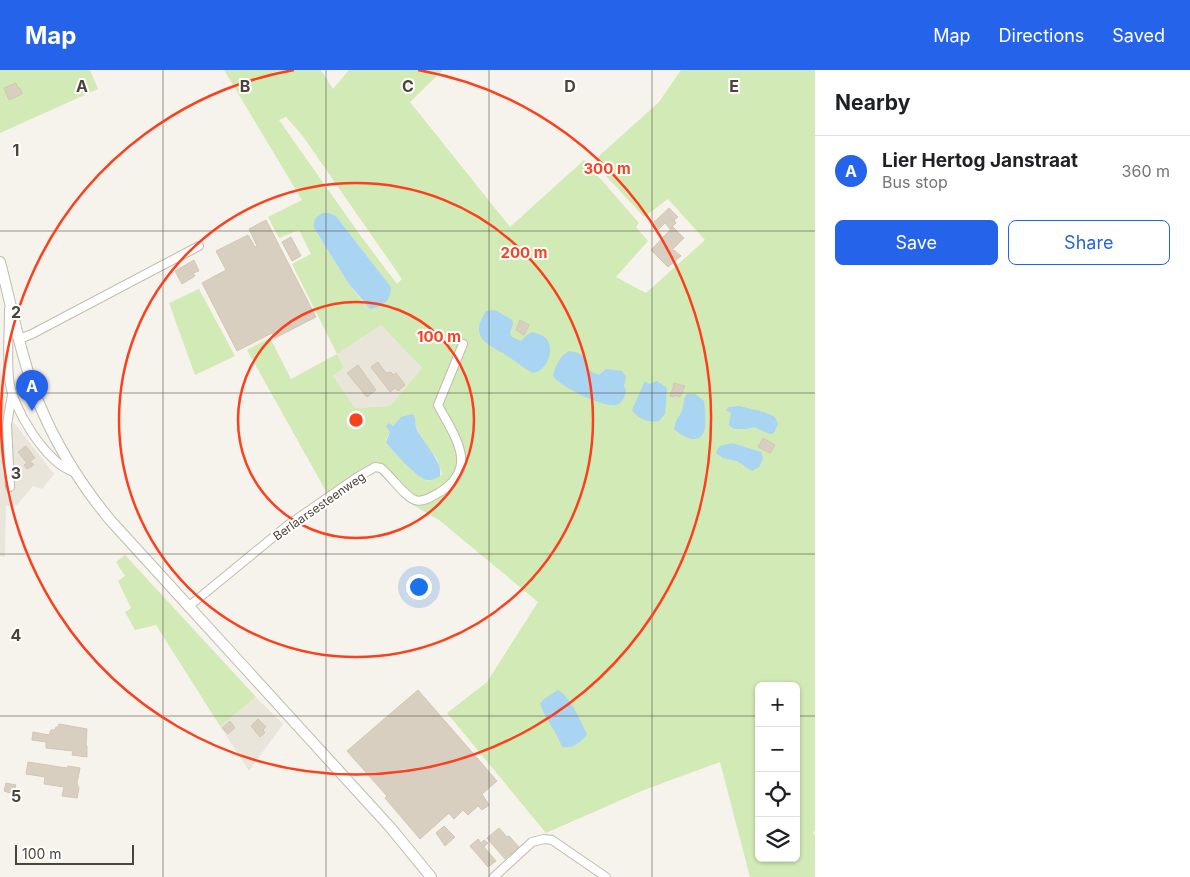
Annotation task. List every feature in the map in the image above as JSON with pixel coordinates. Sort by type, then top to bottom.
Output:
[{"type":"street","points":[[19,339],[48,326],[199,246]]},
{"type":"street","points":[[0,262],[19,339],[38,401],[57,442],[74,472],[111,521],[390,827],[431,877]]},
{"type":"street","points":[[8,296],[9,379],[12,393],[30,432],[47,452],[68,470],[74,472]]},
{"type":"street","name":"Berlaarsesteenweg","points":[[188,607],[288,525],[375,467],[381,468],[415,500],[420,501],[429,498],[450,484],[458,474],[462,464],[462,454],[438,405],[463,344]]},
{"type":"street","points":[[10,487],[7,425],[12,393]]},
{"type":"street","points":[[494,877],[532,842],[544,839],[552,840],[606,877]]},
{"type":"shaded area","points":[[381,325],[422,368],[390,406],[355,408],[332,375],[344,368],[337,354]]},
{"type":"shaded area","points":[[0,367],[6,419],[16,425],[54,474],[42,489],[33,486],[17,505],[6,506],[5,557],[0,556]]},
{"type":"shaded area","points":[[256,697],[283,724],[249,771],[220,726]]},
{"type":"green space","points":[[0,70],[90,70],[98,89],[0,133]]},
{"type":"green space","points":[[224,70],[321,70],[333,89],[349,70],[443,70],[410,102],[510,227],[584,160],[639,223],[636,227],[648,241],[616,277],[646,293],[705,240],[668,199],[644,217],[597,166],[596,160],[599,156],[659,102],[681,70],[815,70],[815,831],[813,832],[815,836],[815,877],[750,877],[720,762],[644,790],[546,833],[447,713],[487,682],[538,602],[439,520],[413,505],[382,471],[376,470],[330,499],[247,350],[270,338],[291,379],[337,354],[292,264],[311,254],[299,230],[279,238],[268,217],[302,200]],"holes":[[[286,117],[302,135],[402,279],[397,284],[279,120]],[[329,213],[336,216],[391,287],[363,302],[349,284],[314,228]],[[381,325],[422,368],[390,406],[355,408],[333,376],[344,368],[337,354]],[[406,415],[414,415],[416,427],[429,450],[436,457],[442,474],[437,478],[427,481],[388,445],[386,440],[398,420]]]},
{"type":"green space","points":[[199,289],[235,356],[195,375],[169,303]]},
{"type":"green space","points":[[125,555],[256,697],[220,726],[156,625],[135,630],[125,612],[131,608],[118,581],[125,576],[116,562]]},
{"type":"water","points":[[323,213],[336,216],[391,287],[390,296],[379,307],[370,309],[349,284],[314,228],[318,215]]},
{"type":"water","points":[[495,310],[512,320],[513,324],[510,333],[512,337],[521,341],[530,333],[534,333],[546,339],[549,344],[549,356],[547,362],[539,371],[533,373],[529,371],[482,339],[479,328],[481,320],[486,311]]},
{"type":"water","points":[[569,351],[582,355],[587,368],[599,375],[606,369],[622,371],[626,377],[624,386],[626,390],[622,401],[616,405],[610,405],[592,400],[557,380],[553,376],[555,369],[561,358]]},
{"type":"water","points":[[645,381],[649,384],[657,381],[667,388],[665,414],[659,421],[644,420],[632,410]]},
{"type":"water","points":[[687,394],[695,394],[704,401],[705,428],[703,434],[696,439],[682,435],[674,429]]},
{"type":"water","points":[[739,406],[764,412],[775,417],[778,424],[774,433],[770,434],[754,427],[734,429],[729,425],[731,413],[726,410],[729,407]]},
{"type":"water","points":[[411,414],[415,416],[416,427],[419,433],[439,464],[440,476],[433,480],[426,480],[417,474],[398,457],[386,442],[390,432],[386,426],[389,423],[393,426],[401,417]]},
{"type":"water","points":[[732,443],[761,452],[763,459],[759,467],[752,471],[737,461],[723,458],[717,454],[716,452],[720,446]]},
{"type":"water","points":[[558,690],[571,703],[587,734],[583,740],[570,747],[562,747],[540,704]]},
{"type":"building","points":[[16,83],[22,94],[9,100],[4,88]]},
{"type":"building","points":[[669,208],[678,217],[674,220],[676,223],[670,229],[665,223],[657,231],[651,225]]},
{"type":"building","points":[[266,220],[316,317],[275,338],[272,333],[237,351],[202,283],[226,270],[216,251],[248,235],[255,247],[257,246],[249,229]]},
{"type":"building","points":[[673,227],[684,238],[672,250],[681,256],[668,267],[651,250]]},
{"type":"building","points":[[291,237],[301,256],[292,261],[282,242]]},
{"type":"building","points":[[194,260],[199,271],[193,273],[195,276],[182,284],[175,271]]},
{"type":"building","points":[[520,320],[529,325],[524,335],[516,330]]},
{"type":"building","points":[[378,362],[386,373],[391,372],[393,375],[396,373],[405,385],[398,391],[395,388],[390,392],[371,367]]},
{"type":"building","points":[[358,365],[376,390],[367,397],[347,373]]},
{"type":"building","points":[[674,383],[685,386],[680,397],[670,396],[675,386],[673,386]]},
{"type":"building","points":[[763,438],[775,445],[770,453],[758,447]]},
{"type":"building","points":[[26,446],[35,458],[30,461],[34,465],[27,469],[24,465],[27,463],[18,452]]},
{"type":"building","points":[[418,690],[497,781],[482,794],[489,805],[482,810],[478,806],[468,815],[463,810],[454,819],[449,813],[420,839],[385,798],[387,796],[347,751]]},
{"type":"building","points":[[258,719],[266,727],[263,730],[265,733],[260,737],[251,726]]},
{"type":"building","points":[[230,721],[235,728],[228,734],[222,728]]},
{"type":"building","points":[[59,724],[87,729],[87,757],[72,755],[73,751],[46,748],[46,742],[32,740],[33,732],[49,735],[51,730],[55,730]]},
{"type":"building","points":[[28,762],[80,768],[77,798],[62,796],[64,787],[44,784],[45,777],[26,774]]},
{"type":"building","points":[[6,783],[16,785],[13,794],[4,791]]},
{"type":"building","points":[[444,826],[455,837],[445,846],[436,833]]},
{"type":"building","points":[[499,828],[519,847],[505,859],[487,838]]},
{"type":"building","points":[[478,839],[481,843],[484,840],[488,843],[484,847],[496,861],[488,867],[470,846]]},
{"type":"place","name":"Lier Hertog Janstraat","points":[[32,411]]}]
